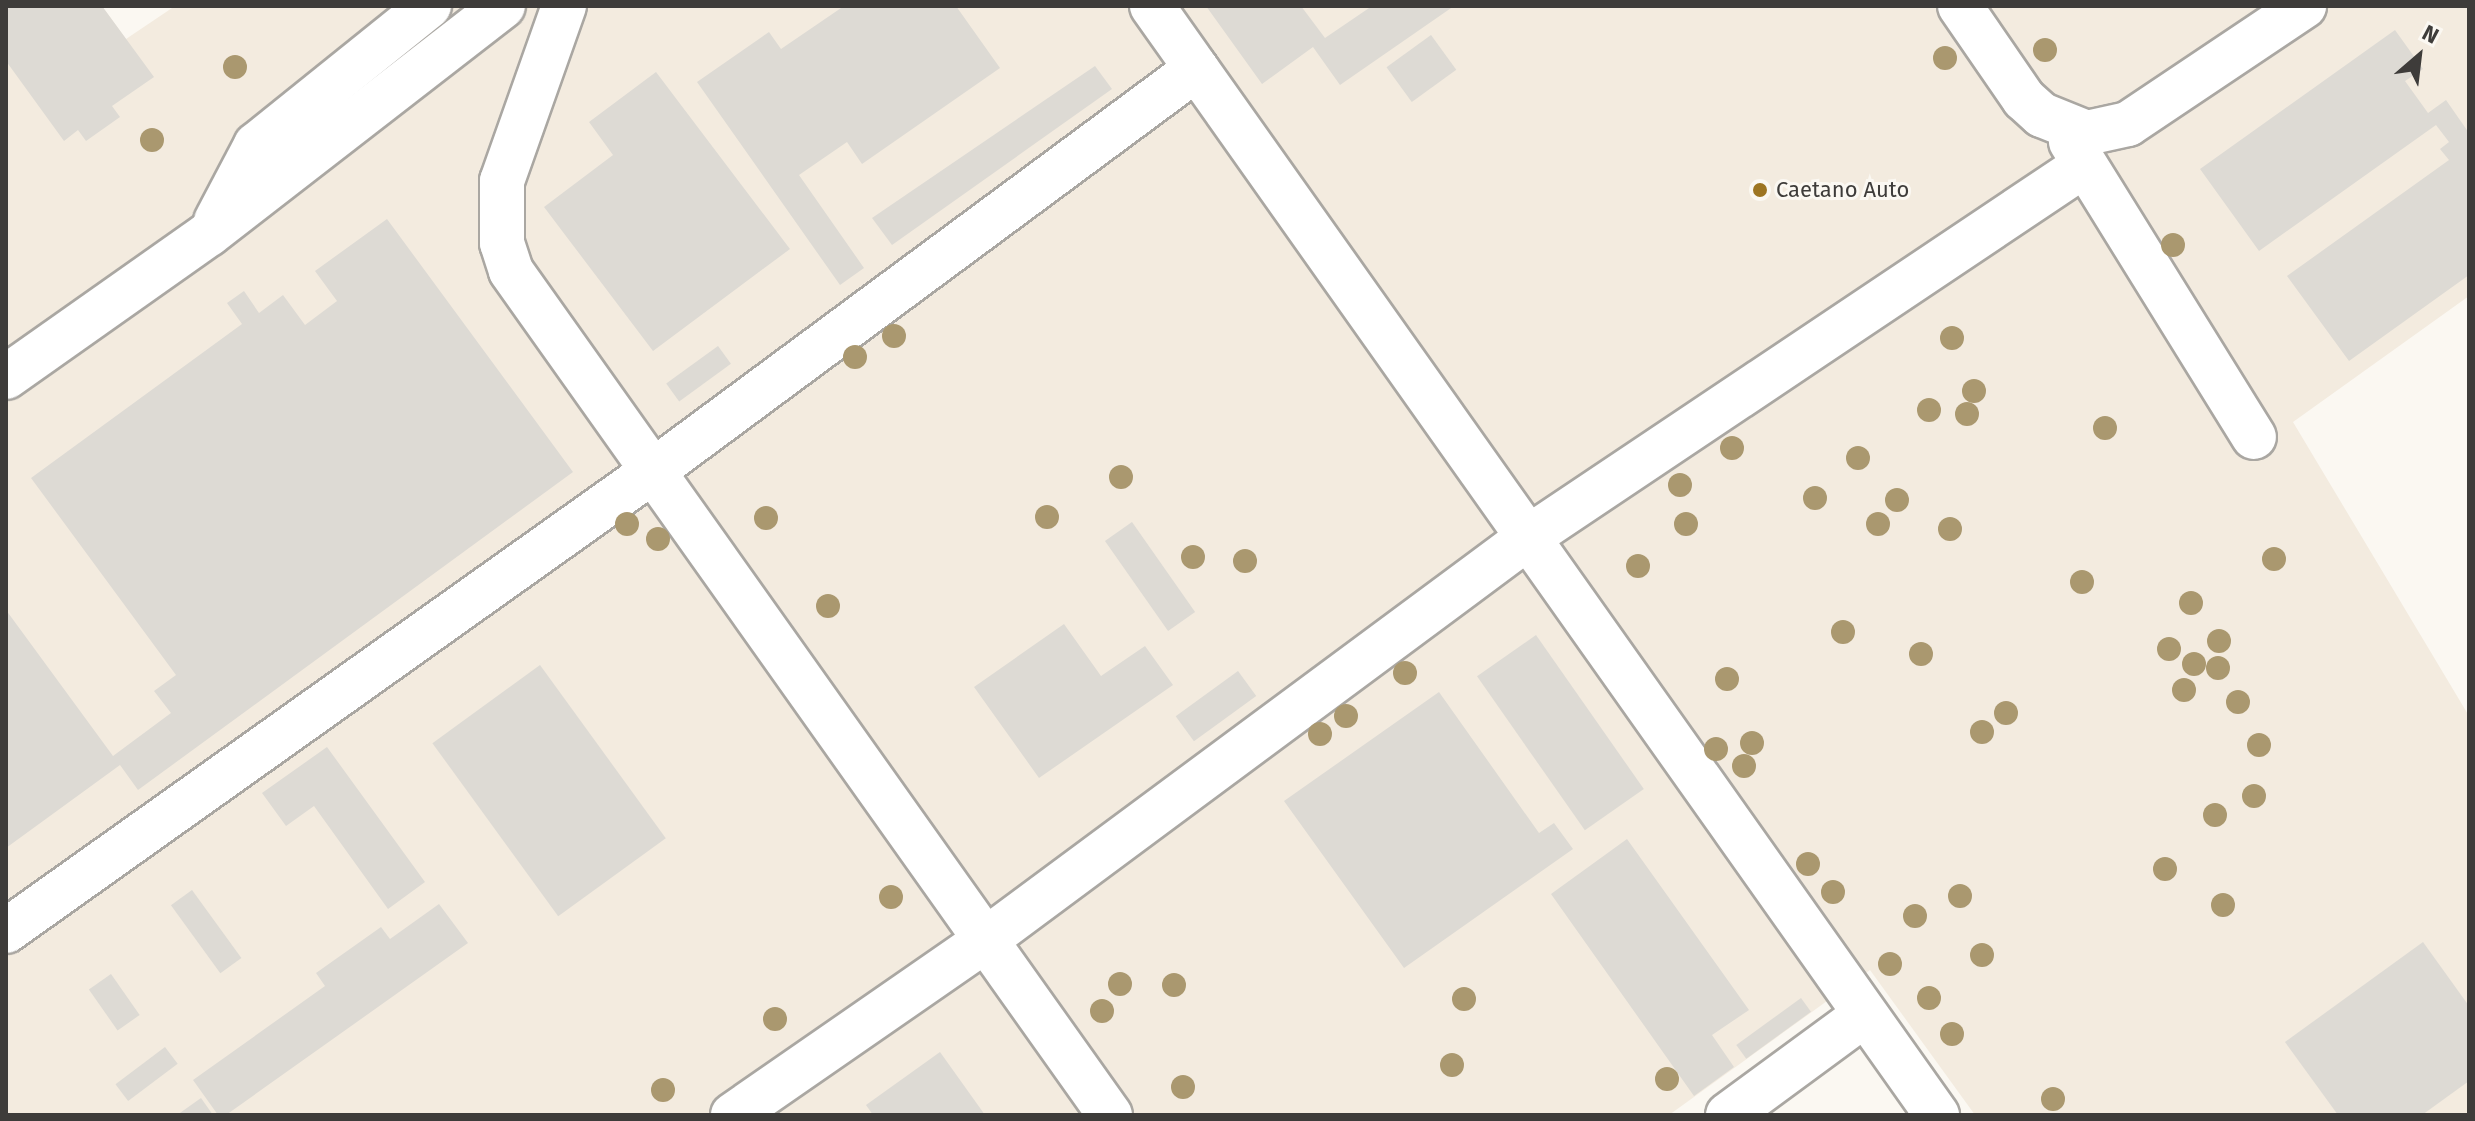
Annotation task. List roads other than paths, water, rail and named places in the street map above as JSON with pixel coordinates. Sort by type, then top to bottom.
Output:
[{"type":"street","points":[[209,234],[256,145],[429,6]]},
{"type":"street","points":[[6,377],[209,234],[503,6]]},
{"type":"street","points":[[564,6],[502,181],[502,243],[511,271],[1110,1115]]},
{"type":"street","points":[[1152,6],[1863,1016],[1937,1115]]},
{"type":"street","points":[[1960,6],[2024,99],[2063,125],[2087,133],[2128,124],[2304,6]]},
{"type":"street","points":[[6,931],[653,471],[1196,69]]},
{"type":"street","points":[[2063,125],[2083,166],[2254,437]]},
{"type":"street","points":[[733,1115],[984,941],[1526,539],[2083,166]]},
{"type":"street","points":[[1728,1115],[1863,1016]]},
{"type":"place","name":"Caetano Auto","points":[[1760,190]]}]
